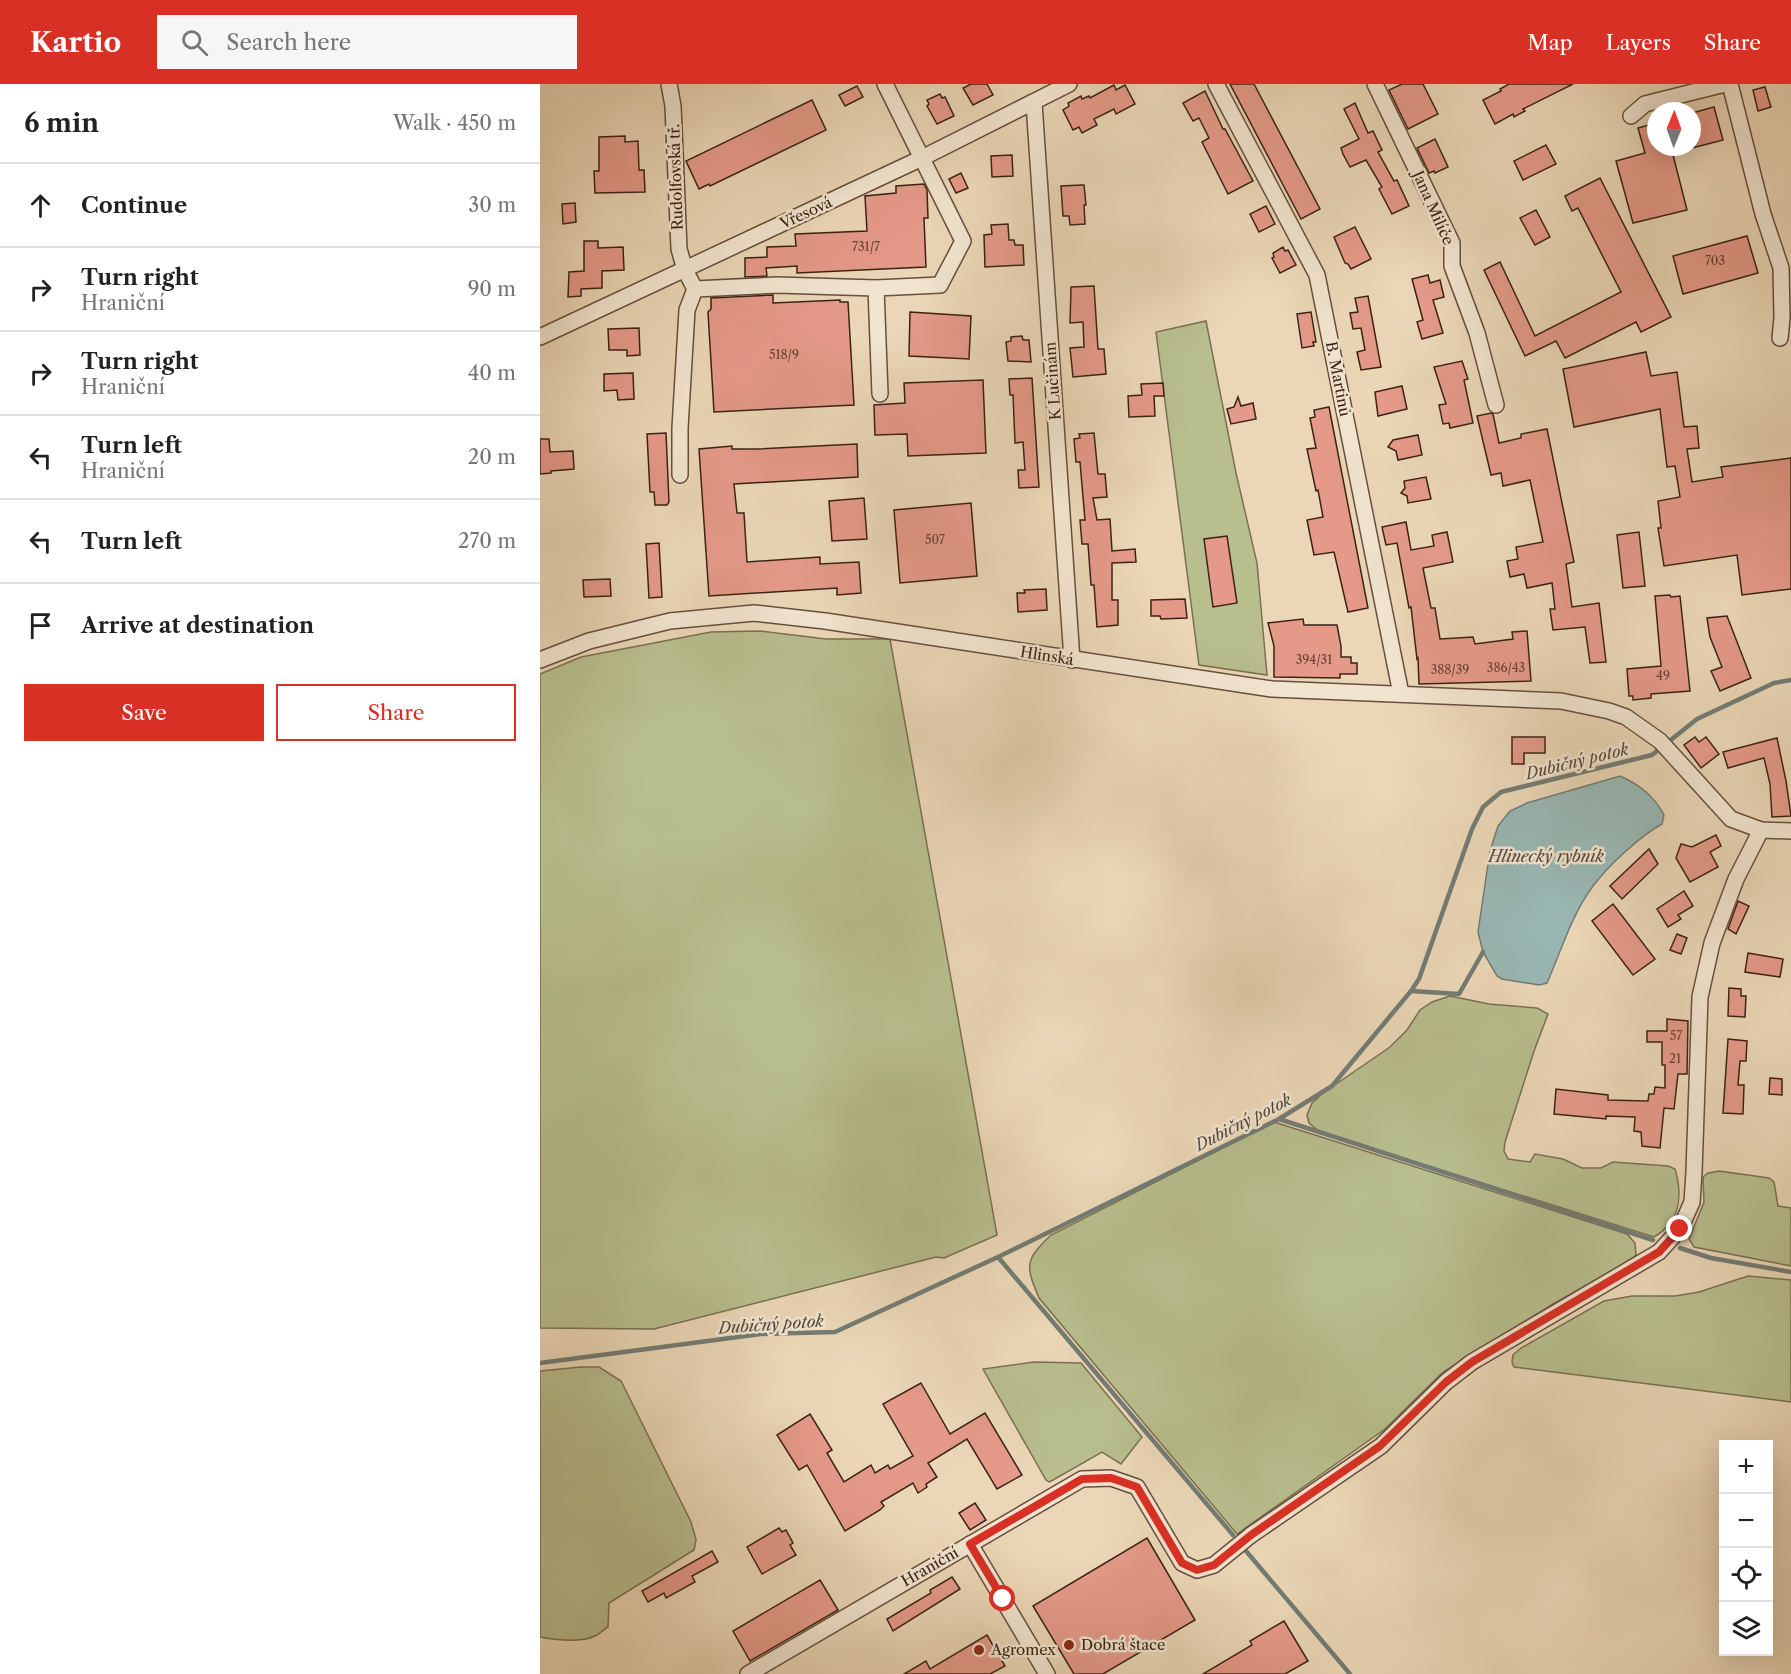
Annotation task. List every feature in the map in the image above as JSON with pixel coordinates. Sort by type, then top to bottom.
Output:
[{"type":"street","name":"Rudolfovská tř.","points":[[669,84],[674,106],[679,249],[685,270],[695,289]]},
{"type":"street","points":[[680,475],[680,428],[687,310],[695,289],[777,285],[876,288],[940,285],[963,241],[885,84]]},
{"type":"street","name":"Vřesová","points":[[540,337],[922,158],[1069,84]]},
{"type":"street","name":"B. Martinů","points":[[1216,84],[1317,275],[1401,694]]},
{"type":"street","name":"Jana Milíče","points":[[1375,84],[1452,243],[1452,266],[1477,333],[1496,405]]},
{"type":"street","points":[[1631,116],[1646,104],[1725,84]]},
{"type":"street","points":[[1730,84],[1763,214],[1781,268],[1780,338]]},
{"type":"street","name":"K Lučinám","points":[[1034,103],[1072,660]]},
{"type":"street","points":[[876,288],[880,394]]},
{"type":"street","name":"Hlinská","points":[[540,660],[589,641],[670,621],[754,613],[825,621],[1272,689],[1561,701],[1626,717],[1664,746],[1731,819],[1761,830],[1791,831]]},
{"type":"street","name":"Hraniční","points":[[748,1674],[1082,1479],[1111,1478],[1137,1487],[1182,1563],[1197,1570],[1214,1565],[1251,1535],[1380,1446],[1446,1382],[1472,1362],[1659,1252],[1680,1229],[1692,1202],[1700,997],[1712,943],[1736,879],[1761,830]]},
{"type":"street","points":[[970,1544],[1047,1674]]},
{"type":"green space","points":[[1206,321],[1236,473],[1257,563],[1267,675],[1199,665],[1156,332]]},
{"type":"green space","points":[[760,631],[826,639],[890,639],[997,1235],[944,1258],[936,1257],[654,1329],[540,1328],[540,674],[581,657],[711,632]]},
{"type":"green space","points":[[1450,996],[1489,1004],[1537,1008],[1548,1014],[1505,1142],[1504,1151],[1508,1159],[1530,1162],[1535,1154],[1563,1159],[1582,1168],[1601,1168],[1613,1162],[1668,1166],[1675,1169],[1679,1198],[1674,1216],[1663,1231],[1654,1237],[1320,1132],[1309,1123],[1307,1115],[1312,1103],[1323,1093],[1390,1047],[1407,1030],[1420,1010],[1432,1002]]},
{"type":"green space","points":[[1274,1122],[1627,1234],[1635,1243],[1636,1255],[1443,1372],[1385,1429],[1237,1534],[1039,1298],[1031,1278],[1030,1264],[1036,1251],[1051,1235]]},
{"type":"green space","points":[[1719,1171],[1769,1178],[1774,1182],[1778,1206],[1791,1208],[1791,1266],[1694,1247],[1689,1239],[1704,1202],[1703,1177],[1708,1173]]},
{"type":"green space","points":[[1748,1276],[1791,1280],[1791,1402],[1514,1367],[1512,1362],[1513,1355],[1521,1348],[1604,1301],[1632,1296],[1675,1296],[1699,1292]]},
{"type":"green space","points":[[1034,1362],[1081,1363],[1142,1437],[1121,1464],[1102,1452],[1049,1482],[1046,1480],[983,1369]]},
{"type":"green space","points":[[599,1367],[621,1381],[691,1522],[696,1540],[694,1550],[609,1603],[608,1627],[600,1633],[582,1640],[560,1640],[540,1637],[540,1371]]},
{"type":"water","name":"Hlinecký rybník","points":[[1620,776],[1640,787],[1651,797],[1664,815],[1662,824],[1625,852],[1593,886],[1573,921],[1547,983],[1539,985],[1502,979],[1497,976],[1483,952],[1478,932],[1490,851],[1498,826],[1510,811],[1527,803]]},
{"type":"building","points":[[971,84],[987,84],[993,95],[973,105],[963,88]]},
{"type":"building","points":[[1230,84],[1254,84],[1320,209],[1301,219]]},
{"type":"building","points":[[1402,84],[1423,84],[1438,114],[1408,129],[1389,90]]},
{"type":"building","points":[[1509,84],[1573,84],[1523,109],[1525,111],[1514,117],[1513,114],[1495,124],[1483,100]]},
{"type":"building","points":[[1114,85],[1116,90],[1125,85],[1135,104],[1116,114],[1114,109],[1094,119],[1097,125],[1082,133],[1079,127],[1073,130],[1063,110],[1069,106],[1068,103],[1081,96],[1082,99],[1089,96],[1090,98]]},
{"type":"building","points":[[857,86],[863,97],[845,106],[839,95]]},
{"type":"building","points":[[1765,87],[1771,107],[1758,111],[1753,90]]},
{"type":"building","points":[[1205,91],[1223,129],[1253,181],[1228,194],[1202,142],[1209,138],[1199,118],[1193,121],[1183,103]]},
{"type":"building","points":[[940,94],[942,98],[945,97],[954,116],[937,124],[927,106],[929,104],[927,100]]},
{"type":"building","points":[[812,100],[826,130],[710,186],[709,184],[699,189],[686,161]]},
{"type":"building","points":[[1355,103],[1368,133],[1373,131],[1382,150],[1378,152],[1394,181],[1397,180],[1409,206],[1392,214],[1379,189],[1382,187],[1366,160],[1350,167],[1341,148],[1359,139],[1344,109]]},
{"type":"building","points":[[1714,107],[1723,140],[1701,146],[1701,111]]},
{"type":"building","points":[[1647,126],[1647,156],[1673,156],[1687,210],[1633,223],[1616,161],[1645,153],[1638,128]]},
{"type":"building","points":[[625,136],[625,142],[638,141],[639,170],[644,170],[645,192],[595,193],[594,171],[599,171],[599,137]]},
{"type":"building","points":[[1435,139],[1448,167],[1435,173],[1434,171],[1429,173],[1417,148]]},
{"type":"building","points":[[1546,145],[1556,164],[1523,180],[1514,161]]},
{"type":"building","points":[[1012,155],[1013,176],[992,177],[991,156]]},
{"type":"building","points":[[961,173],[968,188],[956,193],[949,179]]},
{"type":"building","points":[[1600,178],[1671,317],[1641,332],[1636,322],[1565,358],[1556,341],[1525,356],[1484,270],[1500,262],[1535,336],[1621,292],[1578,208],[1572,211],[1565,196]]},
{"type":"building","points":[[924,184],[927,190],[928,218],[924,218],[926,267],[797,273],[797,266],[766,268],[767,276],[745,277],[745,258],[767,257],[767,247],[796,246],[795,234],[867,231],[865,196],[896,193],[896,186]]},
{"type":"building","points":[[1084,185],[1085,224],[1070,225],[1069,216],[1063,216],[1061,186]]},
{"type":"building","points":[[575,203],[576,222],[563,224],[562,204]]},
{"type":"building","points":[[1266,206],[1275,224],[1259,232],[1250,214]]},
{"type":"building","points":[[1536,210],[1550,237],[1535,245],[1520,218]]},
{"type":"building","points":[[1008,224],[1009,240],[1014,240],[1015,245],[1023,245],[1024,265],[985,267],[984,235],[992,234],[991,225]]},
{"type":"building","points":[[1355,227],[1371,259],[1351,269],[1345,263],[1334,237]]},
{"type":"building","points":[[1747,236],[1758,273],[1683,294],[1673,256]]},
{"type":"building","points":[[584,241],[598,241],[598,248],[623,247],[624,270],[602,271],[602,288],[581,289],[581,296],[568,297],[569,272],[584,271]]},
{"type":"building","points":[[1283,247],[1285,251],[1288,250],[1296,265],[1280,273],[1272,258],[1273,253]]},
{"type":"building","points":[[1428,275],[1430,283],[1440,280],[1444,297],[1433,300],[1443,333],[1422,339],[1417,322],[1423,320],[1412,279]]},
{"type":"building","points":[[1094,286],[1098,349],[1104,349],[1106,374],[1073,377],[1070,348],[1084,347],[1083,322],[1070,323],[1071,287]]},
{"type":"building","points":[[773,295],[773,303],[840,300],[840,302],[848,302],[854,405],[714,412],[708,312],[711,309],[711,298]]},
{"type":"building","points":[[1368,296],[1381,367],[1361,370],[1357,352],[1365,350],[1361,328],[1353,329],[1350,313],[1358,312],[1355,298]]},
{"type":"building","points":[[910,312],[971,316],[969,359],[909,356]]},
{"type":"building","points":[[1311,312],[1316,342],[1313,342],[1314,346],[1302,348],[1297,314]]},
{"type":"building","points":[[639,328],[640,355],[627,356],[627,350],[609,350],[608,329]]},
{"type":"building","points":[[1022,336],[1023,340],[1029,340],[1031,362],[1008,361],[1006,342],[1011,341],[1011,337]]},
{"type":"building","points":[[1646,352],[1651,376],[1677,372],[1684,427],[1697,426],[1699,448],[1687,449],[1692,482],[1723,477],[1721,467],[1791,458],[1791,589],[1742,595],[1737,555],[1664,566],[1658,528],[1661,528],[1658,501],[1680,497],[1675,466],[1667,467],[1660,409],[1574,427],[1563,369]]},
{"type":"building","points":[[1462,361],[1468,379],[1464,380],[1473,423],[1450,428],[1449,423],[1443,424],[1439,405],[1446,404],[1434,367]]},
{"type":"building","points":[[633,373],[634,399],[618,400],[617,390],[604,391],[604,374]]},
{"type":"building","points":[[1032,378],[1039,487],[1019,488],[1018,470],[1025,470],[1023,442],[1015,443],[1013,395],[1010,395],[1009,379]]},
{"type":"building","points":[[983,380],[986,453],[908,456],[907,434],[875,435],[874,405],[905,403],[904,383]]},
{"type":"building","points":[[1163,383],[1164,396],[1154,396],[1155,416],[1129,417],[1128,396],[1142,395],[1141,384]]},
{"type":"building","points":[[1402,386],[1407,409],[1378,416],[1375,392]]},
{"type":"building","points":[[1238,397],[1241,406],[1253,403],[1256,419],[1231,424],[1227,409],[1234,407]]},
{"type":"building","points":[[1329,407],[1368,608],[1348,612],[1334,552],[1314,555],[1307,520],[1323,517],[1307,449],[1316,448],[1310,418],[1315,417],[1314,410]]},
{"type":"building","points":[[1491,413],[1499,443],[1521,438],[1521,434],[1547,429],[1574,562],[1566,564],[1572,607],[1599,603],[1606,662],[1590,663],[1585,627],[1553,630],[1550,609],[1555,609],[1552,583],[1527,588],[1524,574],[1510,577],[1507,561],[1518,559],[1516,547],[1543,542],[1530,480],[1503,486],[1501,473],[1491,475],[1477,416]]},
{"type":"building","points":[[666,433],[669,502],[667,505],[655,505],[654,492],[650,492],[647,434]]},
{"type":"building","points":[[1094,433],[1098,474],[1105,474],[1107,497],[1093,498],[1097,520],[1110,519],[1112,551],[1135,549],[1136,562],[1112,563],[1112,600],[1118,600],[1118,625],[1097,627],[1088,544],[1082,544],[1080,520],[1085,520],[1080,462],[1076,462],[1074,439],[1080,438],[1079,434]]},
{"type":"building","points":[[1418,435],[1422,455],[1398,460],[1396,451],[1388,447],[1393,440]]},
{"type":"building","points":[[540,439],[549,439],[550,452],[573,451],[574,469],[540,474]]},
{"type":"building","points":[[857,444],[858,477],[734,484],[737,513],[744,513],[747,562],[820,557],[820,564],[859,562],[861,593],[837,595],[837,588],[709,596],[699,449],[732,446],[732,449],[759,449]]},
{"type":"building","points":[[1426,477],[1431,499],[1408,503],[1407,496],[1401,493],[1405,488],[1404,481]]},
{"type":"building","points":[[864,498],[867,539],[832,541],[829,501]]},
{"type":"building","points":[[971,503],[977,576],[900,583],[894,510]]},
{"type":"building","points":[[1406,522],[1411,550],[1434,546],[1432,535],[1447,532],[1453,562],[1423,568],[1431,608],[1435,608],[1440,639],[1473,637],[1475,644],[1513,639],[1512,632],[1527,631],[1531,681],[1419,684],[1411,607],[1409,608],[1397,543],[1386,545],[1382,527]]},
{"type":"building","points":[[1639,532],[1645,586],[1623,588],[1617,535]]},
{"type":"building","points":[[1227,536],[1237,603],[1213,607],[1204,539]]},
{"type":"building","points":[[659,543],[662,597],[649,598],[646,544]]},
{"type":"building","points":[[610,579],[611,596],[584,597],[583,580]]},
{"type":"building","points":[[1046,589],[1047,610],[1018,612],[1017,593],[1025,593],[1024,590]]},
{"type":"building","points":[[1670,595],[1671,597],[1680,596],[1690,691],[1651,694],[1651,698],[1633,700],[1633,696],[1629,696],[1627,669],[1661,666],[1655,596]]},
{"type":"building","points":[[1185,599],[1187,618],[1161,619],[1160,616],[1151,616],[1151,600]]},
{"type":"building","points":[[1727,616],[1751,678],[1720,691],[1711,671],[1722,667],[1710,637],[1707,618]]},
{"type":"building","points":[[1303,619],[1304,625],[1337,625],[1341,657],[1351,657],[1351,663],[1357,663],[1357,674],[1340,674],[1340,678],[1274,677],[1274,646],[1268,623]]},
{"type":"building","points":[[1512,737],[1545,737],[1545,753],[1524,753],[1524,764],[1512,764]]},
{"type":"building","points":[[1695,737],[1699,742],[1706,737],[1719,754],[1701,768],[1684,745]]},
{"type":"building","points":[[1777,738],[1791,816],[1772,817],[1770,784],[1764,758],[1728,768],[1723,752]]},
{"type":"building","points":[[1716,835],[1721,846],[1710,852],[1718,867],[1690,882],[1676,858],[1681,844],[1692,847]]},
{"type":"building","points":[[1649,849],[1658,864],[1622,899],[1610,886]]},
{"type":"building","points":[[1684,891],[1693,906],[1678,915],[1681,919],[1668,927],[1657,909]]},
{"type":"building","points":[[1738,901],[1749,906],[1736,934],[1728,929]]},
{"type":"building","points":[[1613,904],[1655,959],[1633,975],[1592,921]]},
{"type":"building","points":[[1677,934],[1687,938],[1681,954],[1670,950]]},
{"type":"building","points":[[1748,953],[1783,959],[1780,977],[1745,972]]},
{"type":"building","points":[[1729,988],[1741,989],[1741,996],[1746,996],[1745,1017],[1728,1016]]},
{"type":"building","points":[[1667,1019],[1688,1021],[1687,1074],[1678,1074],[1674,1109],[1664,1108],[1660,1148],[1642,1146],[1641,1132],[1634,1131],[1635,1117],[1606,1116],[1606,1119],[1554,1114],[1556,1089],[1608,1095],[1608,1100],[1648,1101],[1649,1094],[1654,1094],[1655,1087],[1665,1088],[1662,1042],[1647,1042],[1647,1031],[1667,1031]]},
{"type":"building","points":[[1728,1039],[1747,1041],[1746,1061],[1740,1061],[1738,1085],[1744,1085],[1743,1114],[1723,1113]]},
{"type":"building","points":[[1770,1078],[1782,1079],[1782,1095],[1769,1094]]},
{"type":"building","points":[[921,1383],[950,1434],[985,1413],[1022,1475],[997,1489],[967,1439],[928,1463],[937,1477],[926,1484],[927,1487],[918,1493],[913,1483],[881,1502],[884,1506],[880,1510],[845,1531],[807,1465],[799,1470],[777,1435],[810,1414],[832,1450],[827,1453],[844,1482],[871,1465],[875,1473],[888,1465],[890,1469],[913,1456],[883,1404]]},
{"type":"building","points":[[975,1503],[986,1520],[970,1530],[959,1513]]},
{"type":"building","points":[[779,1528],[782,1532],[786,1530],[793,1543],[790,1545],[796,1555],[762,1574],[747,1547]]},
{"type":"building","points":[[1147,1538],[1195,1620],[1103,1674],[1074,1674],[1033,1606]]},
{"type":"building","points":[[712,1551],[718,1562],[692,1576],[695,1582],[666,1598],[664,1593],[648,1602],[642,1591]]},
{"type":"building","points":[[952,1577],[960,1589],[893,1631],[887,1619],[931,1593],[930,1590]]},
{"type":"building","points":[[820,1580],[838,1610],[750,1661],[733,1631]]},
{"type":"building","points":[[1284,1621],[1308,1661],[1285,1674],[1203,1674],[1252,1645],[1250,1641]]},
{"type":"building","name":"Agromex","points":[[987,1635],[1005,1666],[990,1674],[904,1674],[926,1661],[930,1669]]},
{"type":"waterway","name":"Dubičný potok","points":[[540,1363],[761,1334],[835,1332],[998,1257],[1279,1119],[1332,1086],[1419,979],[1472,829],[1483,807],[1501,792],[1652,755],[1697,719],[1774,683],[1791,680]]},
{"type":"waterway","points":[[1411,991],[1459,994],[1483,952]]},
{"type":"waterway","points":[[1279,1119],[1653,1240]]},
{"type":"waterway","points":[[1680,1248],[1711,1258],[1791,1272]]},
{"type":"waterway","points":[[998,1257],[1233,1535]]},
{"type":"waterway","points":[[1246,1551],[1350,1674]]},
{"type":"place","name":"Dobrá štace","points":[[1069,1645]]},
{"type":"place","name":"Agromex","points":[[979,1650]]},
{"type":"route","points":[[1003,1599],[970,1544],[1082,1479],[1111,1478],[1137,1487],[1182,1563],[1197,1570],[1214,1565],[1251,1535],[1380,1446],[1446,1382],[1472,1362],[1659,1252],[1680,1229]]}]
